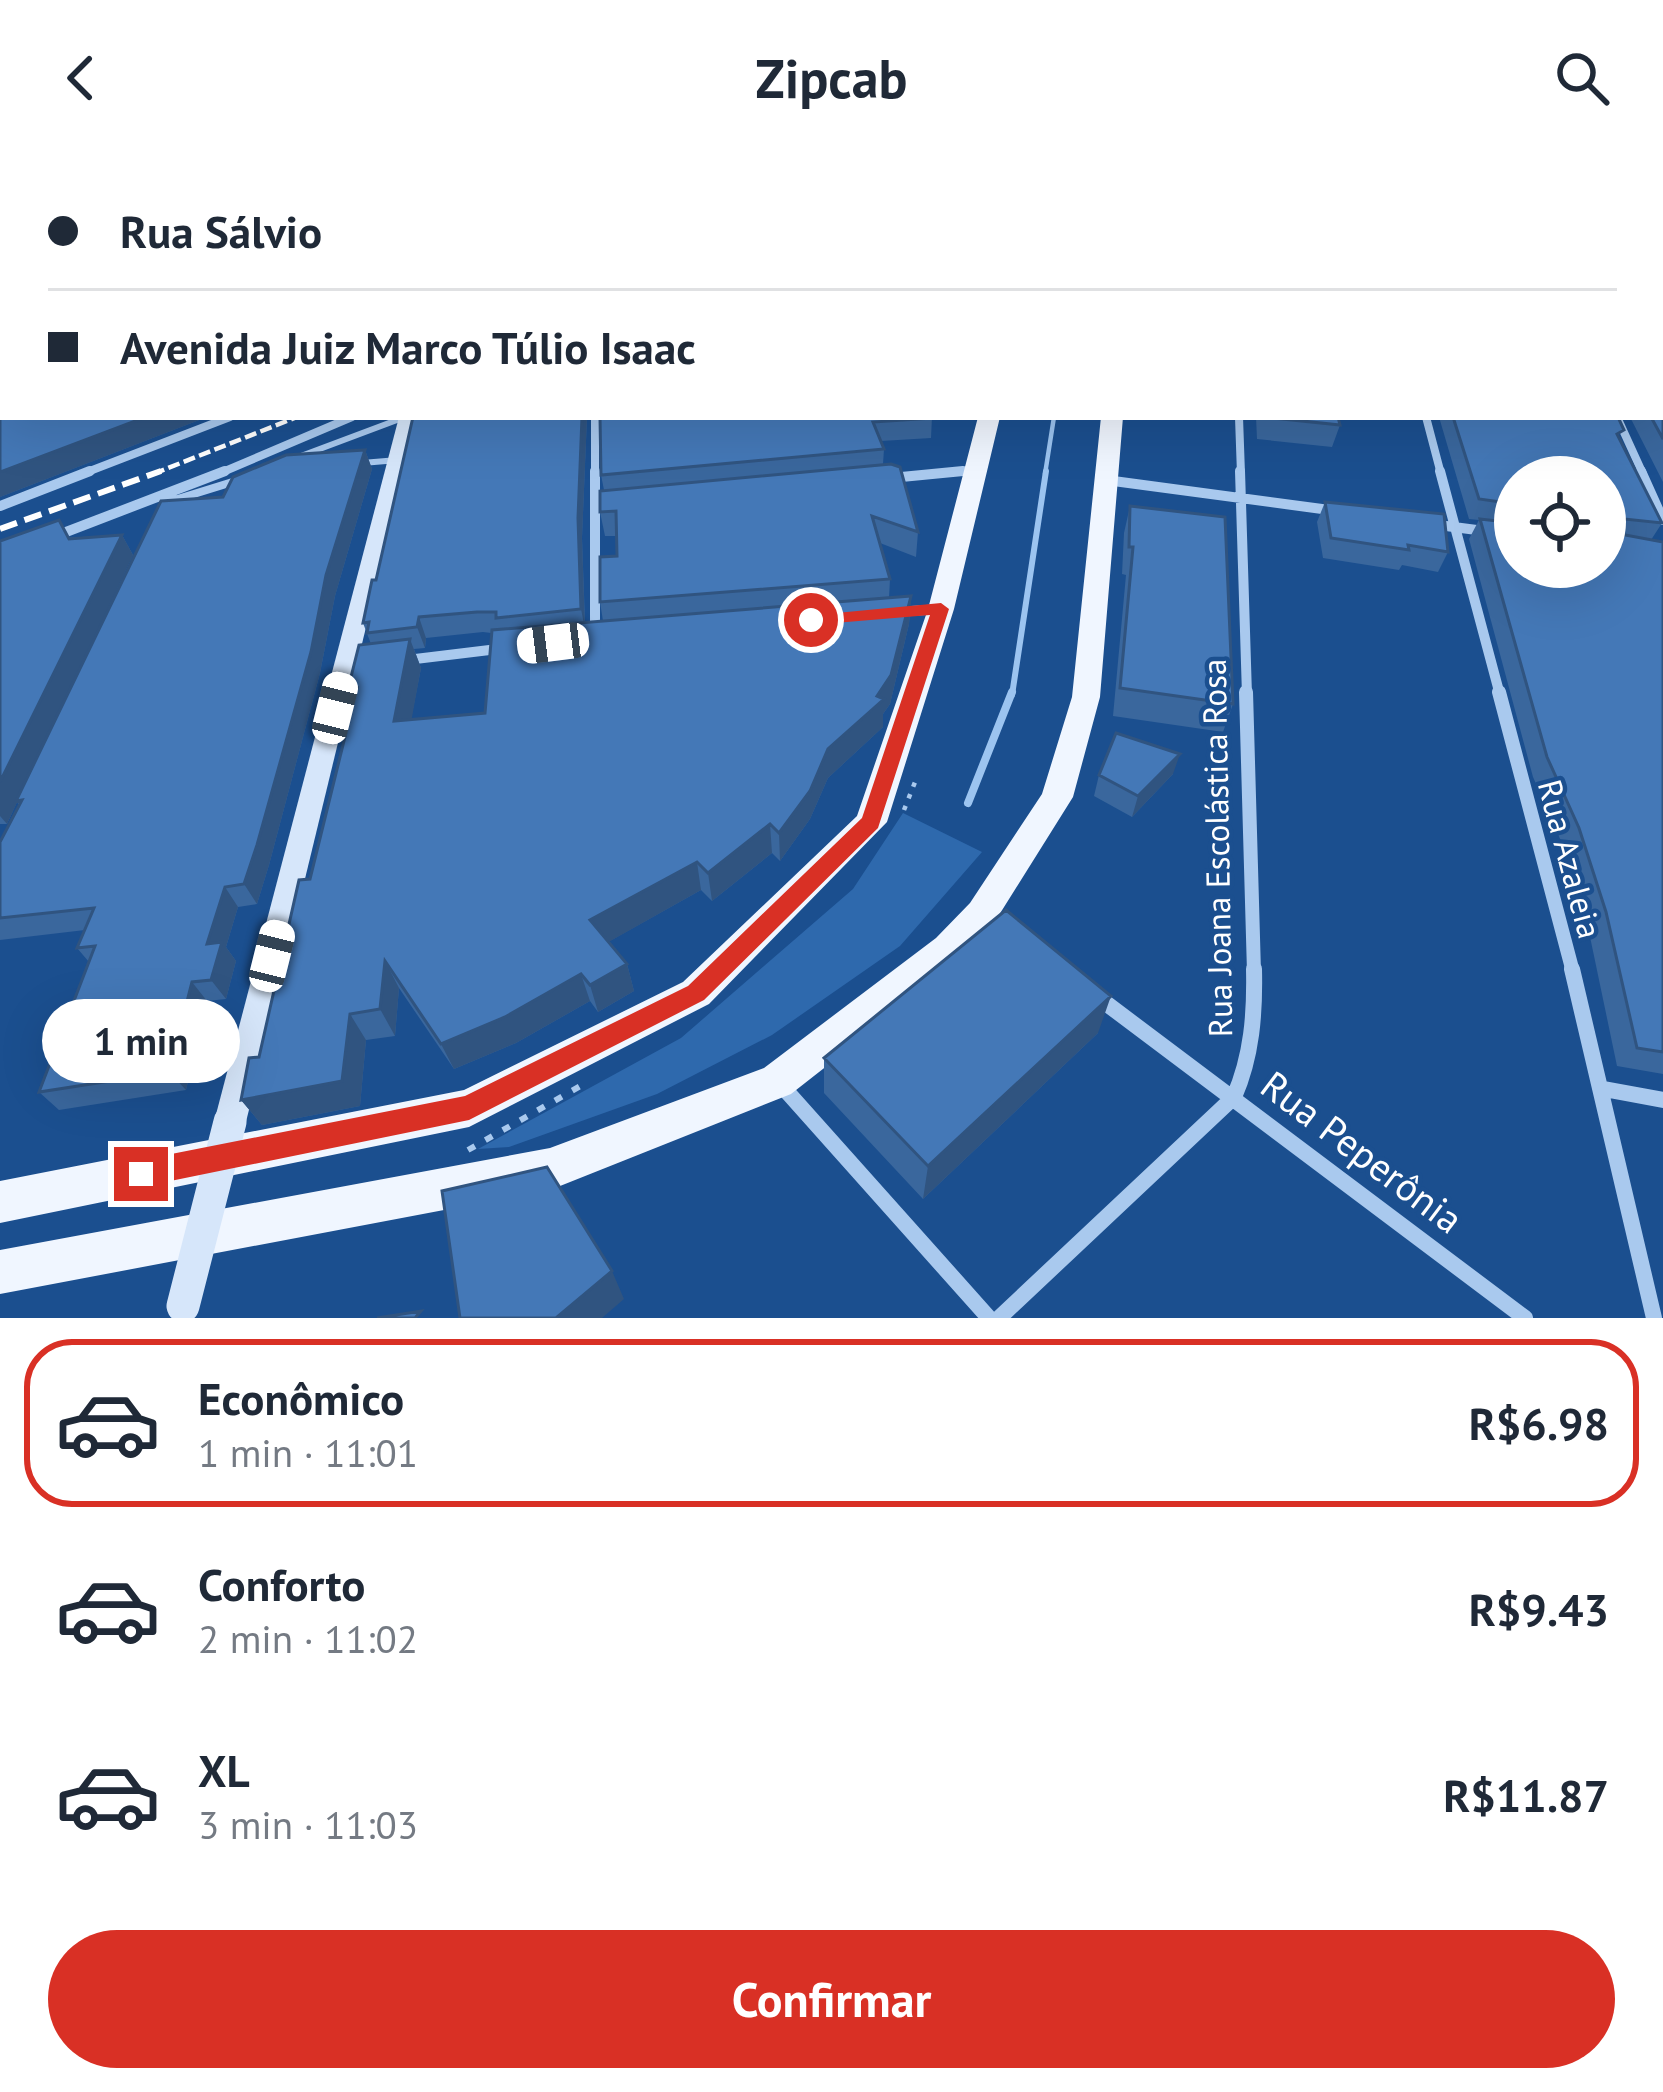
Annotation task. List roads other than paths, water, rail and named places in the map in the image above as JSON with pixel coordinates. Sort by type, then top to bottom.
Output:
[{"type":"main road","points":[[182,1312],[357,666],[406,420]]},
{"type":"main road","points":[[0,1202],[469,1108],[696,993],[871,822],[941,609],[988,420]]},
{"type":"main road","points":[[0,1271],[550,1168],[777,1081],[992,920],[1057,797],[1086,697],[1112,420]]},
{"type":"street","points":[[0,506],[217,420]]},
{"type":"street","points":[[32,545],[170,498],[345,420]]},
{"type":"street","points":[[595,420],[595,638]]},
{"type":"street","name":"Rua Joana Escolástica Rosa","points":[[1234,1096],[1246,1070],[1255,1007],[1239,420]]},
{"type":"street","name":"Rua Azaleia","points":[[1427,420],[1604,1089],[1654,1318]]},
{"type":"street","points":[[1618,420],[1663,520]]},
{"type":"street","points":[[880,479],[975,470]]},
{"type":"street","points":[[1106,480],[1359,514]]},
{"type":"street","points":[[158,523],[170,498]]},
{"type":"street","points":[[597,506],[621,503]]},
{"type":"street","points":[[1430,524],[1494,532]]},
{"type":"street","points":[[872,614],[941,609]]},
{"type":"street","points":[[572,640],[618,636]]},
{"type":"street","points":[[391,662],[527,646]]},
{"type":"street","name":"Rua Peperônia","points":[[1079,984],[1526,1318]]},
{"type":"street","points":[[777,1081],[989,1318]]},
{"type":"street","points":[[1604,1089],[1663,1100]]},
{"type":"street","points":[[999,1318],[1234,1096]]},
{"type":"lane","points":[[288,461],[399,420]]},
{"type":"lane","points":[[341,464],[398,460]]},
{"type":"lane","points":[[170,498],[251,475]]},
{"type":"waterway","points":[[1045,474],[1054,420]]},
{"type":"waterway","points":[[1012,695],[1046,471]]},
{"type":"waterway","points":[[968,803],[1012,692]]},
{"type":"railway","points":[[156,473],[289,420]]},
{"type":"railway","points":[[156,473],[161,471]]},
{"type":"railway","points":[[0,529],[156,473]]}]
